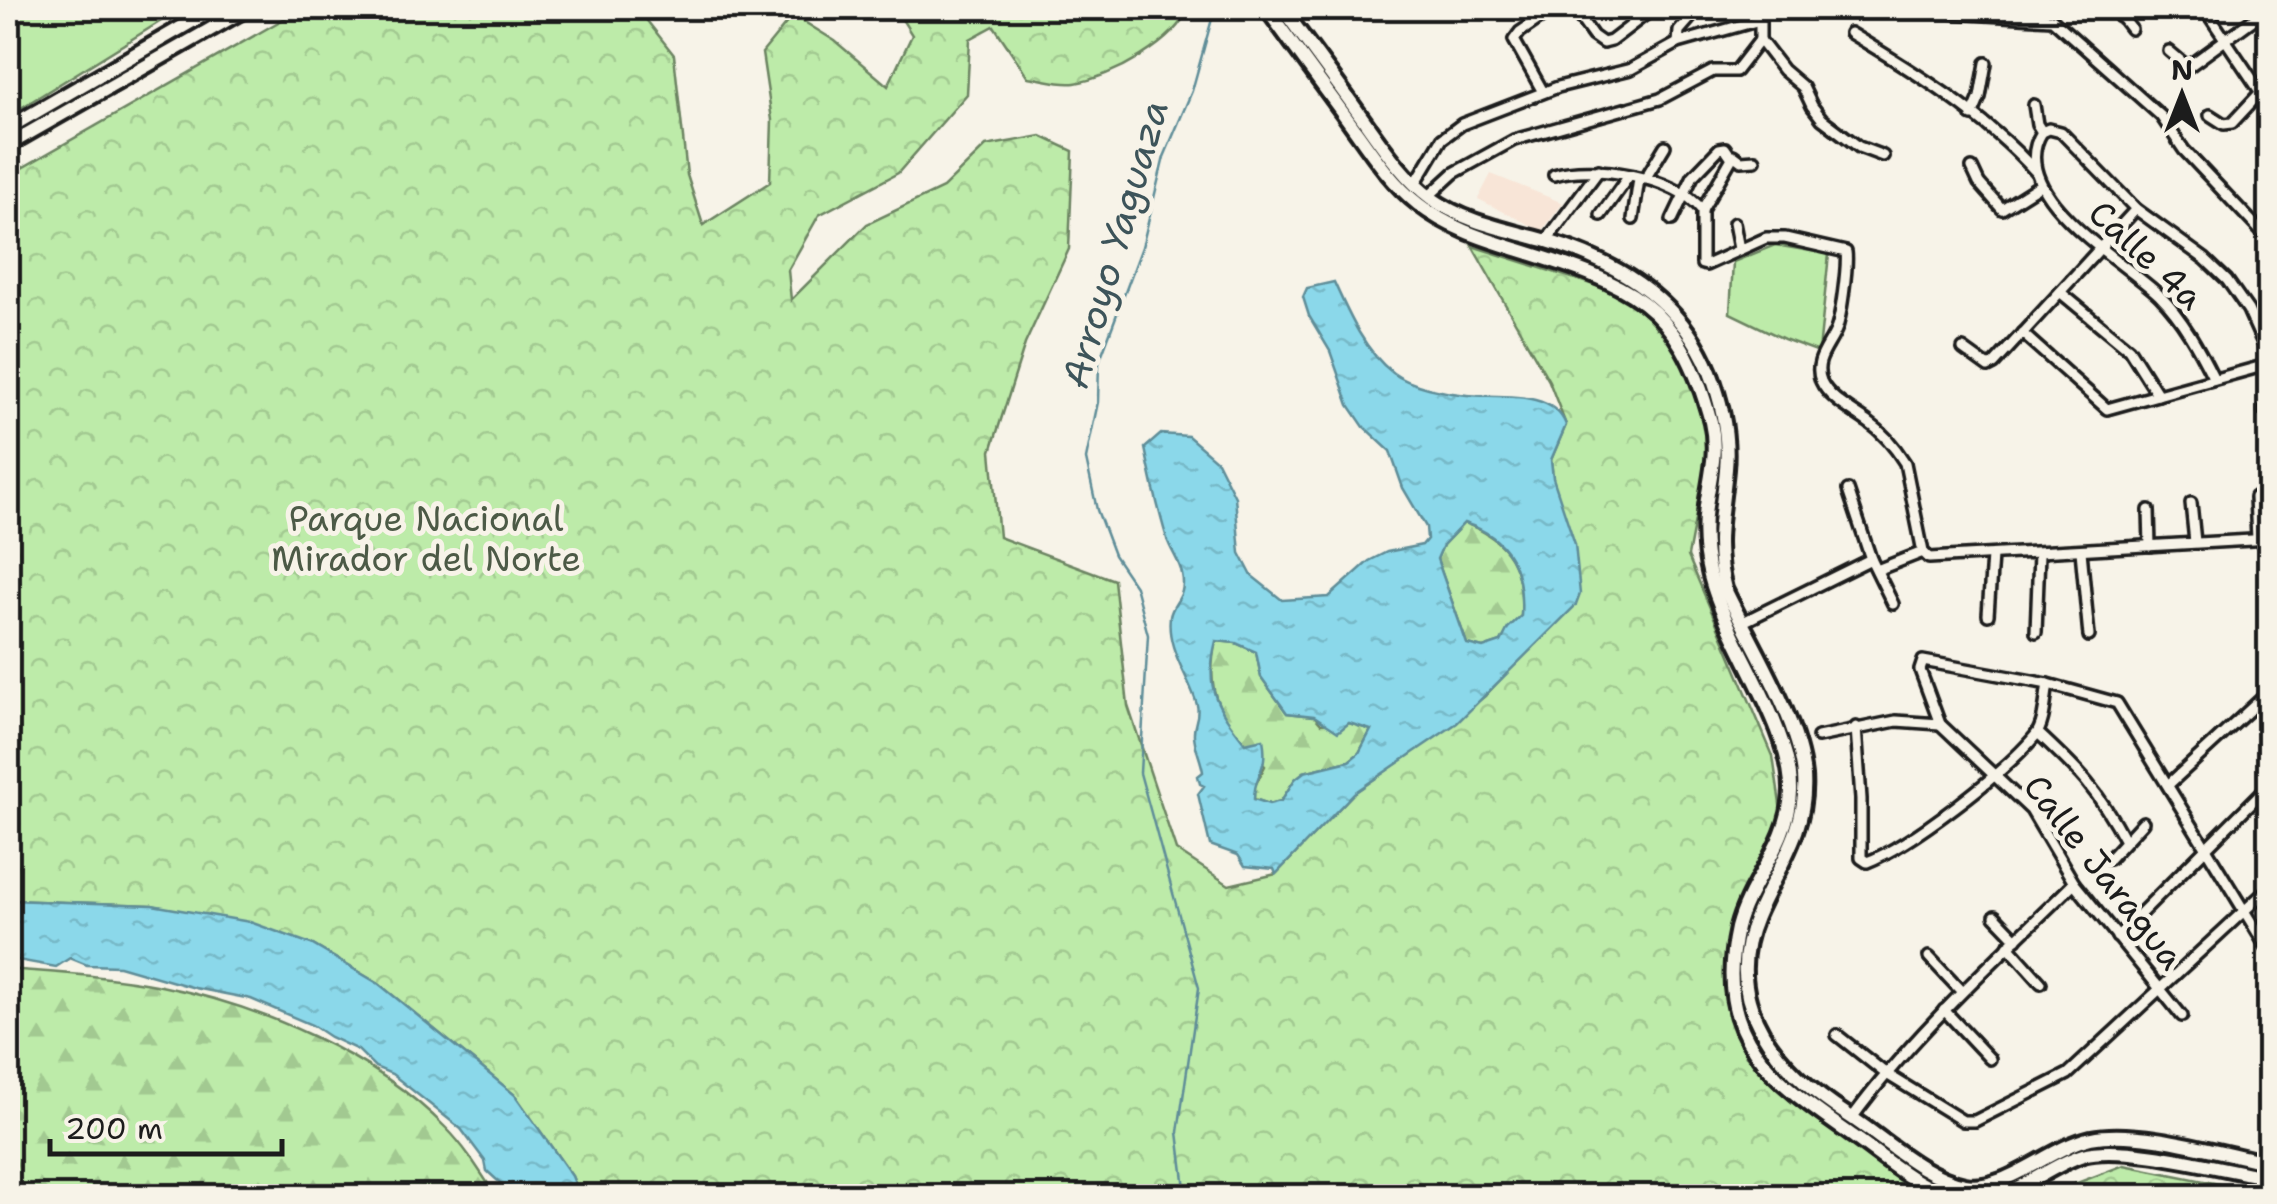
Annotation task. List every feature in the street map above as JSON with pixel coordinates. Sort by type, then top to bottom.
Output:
[{"type":"street","points":[[8,128],[216,8]]},
{"type":"street","points":[[8,145],[248,8]]},
{"type":"street","points":[[1543,92],[1514,40],[1554,8]]},
{"type":"street","points":[[1573,8],[1603,43],[1654,8]]},
{"type":"street","points":[[1678,43],[1680,31],[1699,8]]},
{"type":"street","points":[[1432,193],[1475,160],[1514,140],[1660,99],[1712,71],[1736,72],[1760,40],[1760,20],[1754,8]]},
{"type":"street","points":[[1923,8],[1932,12],[2052,19],[2160,116],[2184,150],[2270,241]]},
{"type":"street","points":[[2117,12],[2170,8]]},
{"type":"street","points":[[2204,8],[2270,106]]},
{"type":"street","points":[[2169,51],[2188,66],[2269,8]]},
{"type":"street","points":[[1277,12],[1380,143],[1447,209],[1491,228],[1546,241],[1592,258],[1634,279],[1678,318],[1703,357],[1715,386],[1726,435],[1718,533],[1720,568],[1741,624],[1794,735],[1804,777],[1804,805],[1798,832],[1749,938],[1750,1002],[1764,1040],[1786,1068],[1814,1092],[1928,1170],[1962,1184],[1988,1184],[2078,1142],[2120,1135],[2270,1163]]},
{"type":"street","points":[[1277,12],[1384,169],[1417,203],[1436,218],[1484,240],[1613,282],[1646,303],[1680,344],[1698,380],[1712,426],[1714,462],[1704,526],[1708,571],[1723,615],[1784,748],[1790,778],[1784,829],[1738,926],[1732,984],[1740,1020],[1766,1068],[1797,1098],[1924,1186],[1949,1196]]},
{"type":"street","points":[[2117,12],[2130,29]]},
{"type":"street","points":[[1417,179],[1436,145],[1454,128],[1491,110],[1622,72],[1678,43],[1760,20]]},
{"type":"street","name":"Calle 4a","points":[[1850,33],[1905,66],[2013,149],[2072,226],[2158,295],[2194,340],[2214,379]]},
{"type":"street","points":[[1760,40],[1783,70],[1803,87],[1822,118],[1859,148],[1883,156]]},
{"type":"street","points":[[1972,116],[1986,63]]},
{"type":"street","points":[[2210,114],[2224,124],[2232,123],[2260,93]]},
{"type":"street","points":[[2034,105],[2042,132]]},
{"type":"street","points":[[1972,168],[1990,198],[2002,209],[2039,180],[2037,142],[2042,132],[2062,132],[2136,209],[2205,259],[2227,280],[2248,310],[2270,362],[2107,408],[2022,333]]},
{"type":"street","points":[[1601,216],[1665,146]]},
{"type":"street","points":[[1672,220],[1682,192],[1719,148],[1726,148],[1742,161],[1755,160]]},
{"type":"street","points":[[1733,155],[1702,210],[1702,264],[1721,260],[1766,238],[1785,238],[1846,252],[1848,264],[1837,328],[1819,365],[1820,380],[1851,412],[1885,436],[1904,463],[1923,552],[1929,558],[2270,538]]},
{"type":"street","points":[[1554,175],[1580,168],[1638,178],[1682,192],[1702,210]]},
{"type":"street","points":[[1546,241],[1599,170]]},
{"type":"street","points":[[1633,218],[1638,178]]},
{"type":"street","points":[[1963,349],[1991,366],[2136,209]]},
{"type":"street","points":[[1734,222],[1738,249]]},
{"type":"street","points":[[2060,292],[2129,350],[2158,394]]},
{"type":"street","points":[[1848,490],[1871,558],[1893,604]]},
{"type":"street","points":[[2256,497],[2257,538]]},
{"type":"street","points":[[2191,503],[2196,542]]},
{"type":"street","points":[[2149,510],[2150,546]]},
{"type":"street","points":[[2081,551],[2089,636]]},
{"type":"street","points":[[1877,570],[1923,552]]},
{"type":"street","points":[[2036,632],[2039,554]]},
{"type":"street","points":[[1988,615],[1992,556]]},
{"type":"street","points":[[1741,624],[1871,558]]},
{"type":"street","name":"Calle Jaragua","points":[[2048,684],[1927,661],[1921,664],[1940,724],[2030,810],[2074,883],[2182,1016]]},
{"type":"street","points":[[1856,727],[1860,854],[1864,862],[1900,848],[2038,734],[2048,684],[2116,703],[2270,953]]},
{"type":"street","points":[[2168,785],[2270,691]]},
{"type":"street","points":[[1818,737],[1896,721],[1940,724]]},
{"type":"street","points":[[2038,734],[2101,796],[2126,841]]},
{"type":"street","points":[[2117,936],[2270,784]]},
{"type":"street","points":[[2109,859],[2143,822]]},
{"type":"street","points":[[1852,1118],[1885,1074],[1961,992],[2074,883]]},
{"type":"street","points":[[1837,1035],[1885,1074],[1963,1121],[1975,1122],[2068,1074],[2270,887]]},
{"type":"street","points":[[1995,916],[2041,983]]},
{"type":"street","points":[[1929,957],[1961,992]]},
{"type":"street","points":[[1944,1010],[1990,1059]]},
{"type":"street","points":[[1998,1196],[2070,1160],[2099,1151],[2270,1178]]},
{"type":"street","points":[[2030,1163],[2040,1177]]},
{"type":"shaded area","points":[[1491,174],[1563,203],[1542,231],[1478,199]]},
{"type":"green space","points":[[8,8],[182,8],[8,116]]},
{"type":"green space","name":"Parque Nacional Mirador del Norte","points":[[303,8],[637,8],[674,55],[687,175],[703,225],[770,182],[772,120],[762,53],[793,15],[835,41],[888,86],[912,35],[895,8],[1188,8],[1170,33],[1140,56],[1106,74],[1075,83],[1028,77],[994,26],[970,39],[967,94],[898,173],[819,215],[788,270],[791,300],[867,224],[943,188],[986,146],[1041,136],[1073,151],[1069,249],[1025,344],[991,451],[999,537],[1114,580],[1128,706],[1176,850],[1229,885],[1276,874],[1354,793],[1485,696],[1522,656],[1553,478],[1551,460],[1566,425],[1549,381],[1472,246],[1616,292],[1651,315],[1686,361],[1709,446],[1688,556],[1773,756],[1783,825],[1739,920],[1725,996],[1746,1056],[1799,1103],[1927,1196],[580,1196],[572,1176],[515,1095],[379,984],[311,944],[152,905],[8,900],[8,176]]},
{"type":"green space","points":[[1775,245],[1829,254],[1819,352],[1730,313],[1733,262]]},
{"type":"green space","points":[[1464,523],[1503,547],[1520,584],[1521,616],[1501,642],[1483,648],[1467,644],[1437,559],[1443,545]]},
{"type":"green space","points":[[1216,641],[1236,643],[1256,652],[1261,677],[1287,713],[1314,716],[1321,724],[1349,723],[1371,730],[1359,753],[1349,761],[1304,772],[1281,801],[1269,804],[1254,799],[1254,788],[1265,766],[1229,723],[1215,696],[1212,680]]},
{"type":"green space","points":[[8,969],[161,986],[238,1006],[314,1037],[385,1077],[417,1101],[460,1144],[496,1196],[8,1196]]},
{"type":"green space","points":[[2124,1165],[2269,1194],[2269,1196],[2043,1196]]},
{"type":"water","points":[[1334,282],[1366,343],[1400,378],[1449,393],[1537,400],[1559,413],[1566,425],[1551,460],[1553,478],[1575,544],[1580,594],[1576,605],[1457,723],[1354,793],[1276,874],[1274,869],[1245,866],[1238,855],[1210,845],[1198,794],[1204,786],[1198,776],[1203,772],[1194,735],[1197,705],[1171,640],[1170,617],[1183,589],[1182,574],[1167,539],[1145,448],[1161,434],[1188,436],[1217,461],[1235,497],[1240,553],[1252,576],[1282,600],[1329,597],[1369,561],[1387,552],[1422,545],[1427,539],[1426,527],[1403,488],[1390,451],[1364,427],[1349,405],[1330,351],[1309,316],[1303,297],[1307,288]],"holes":[[[1464,523],[1503,546],[1520,584],[1521,616],[1501,642],[1483,648],[1467,644],[1437,559],[1443,545]],[[1216,641],[1236,643],[1256,652],[1261,677],[1287,713],[1314,716],[1338,732],[1349,723],[1371,730],[1359,753],[1349,761],[1304,772],[1281,801],[1269,804],[1254,799],[1264,759],[1263,739],[1245,743],[1220,707],[1211,672]]]},
{"type":"water","points":[[8,900],[152,905],[250,922],[311,944],[379,984],[515,1095],[572,1176],[580,1196],[509,1196],[508,1190],[487,1171],[485,1161],[461,1129],[392,1074],[312,1025],[251,999],[119,966],[87,965],[70,958],[56,967],[18,960],[8,963]]},
{"type":"waterway","name":"Arroyo Yaguaza","points":[[1186,1196],[1178,1132],[1199,988],[1140,773],[1148,635],[1135,586],[1114,555],[1097,510],[1086,459],[1098,402],[1099,362],[1142,247],[1164,157],[1192,91],[1215,8]]}]
